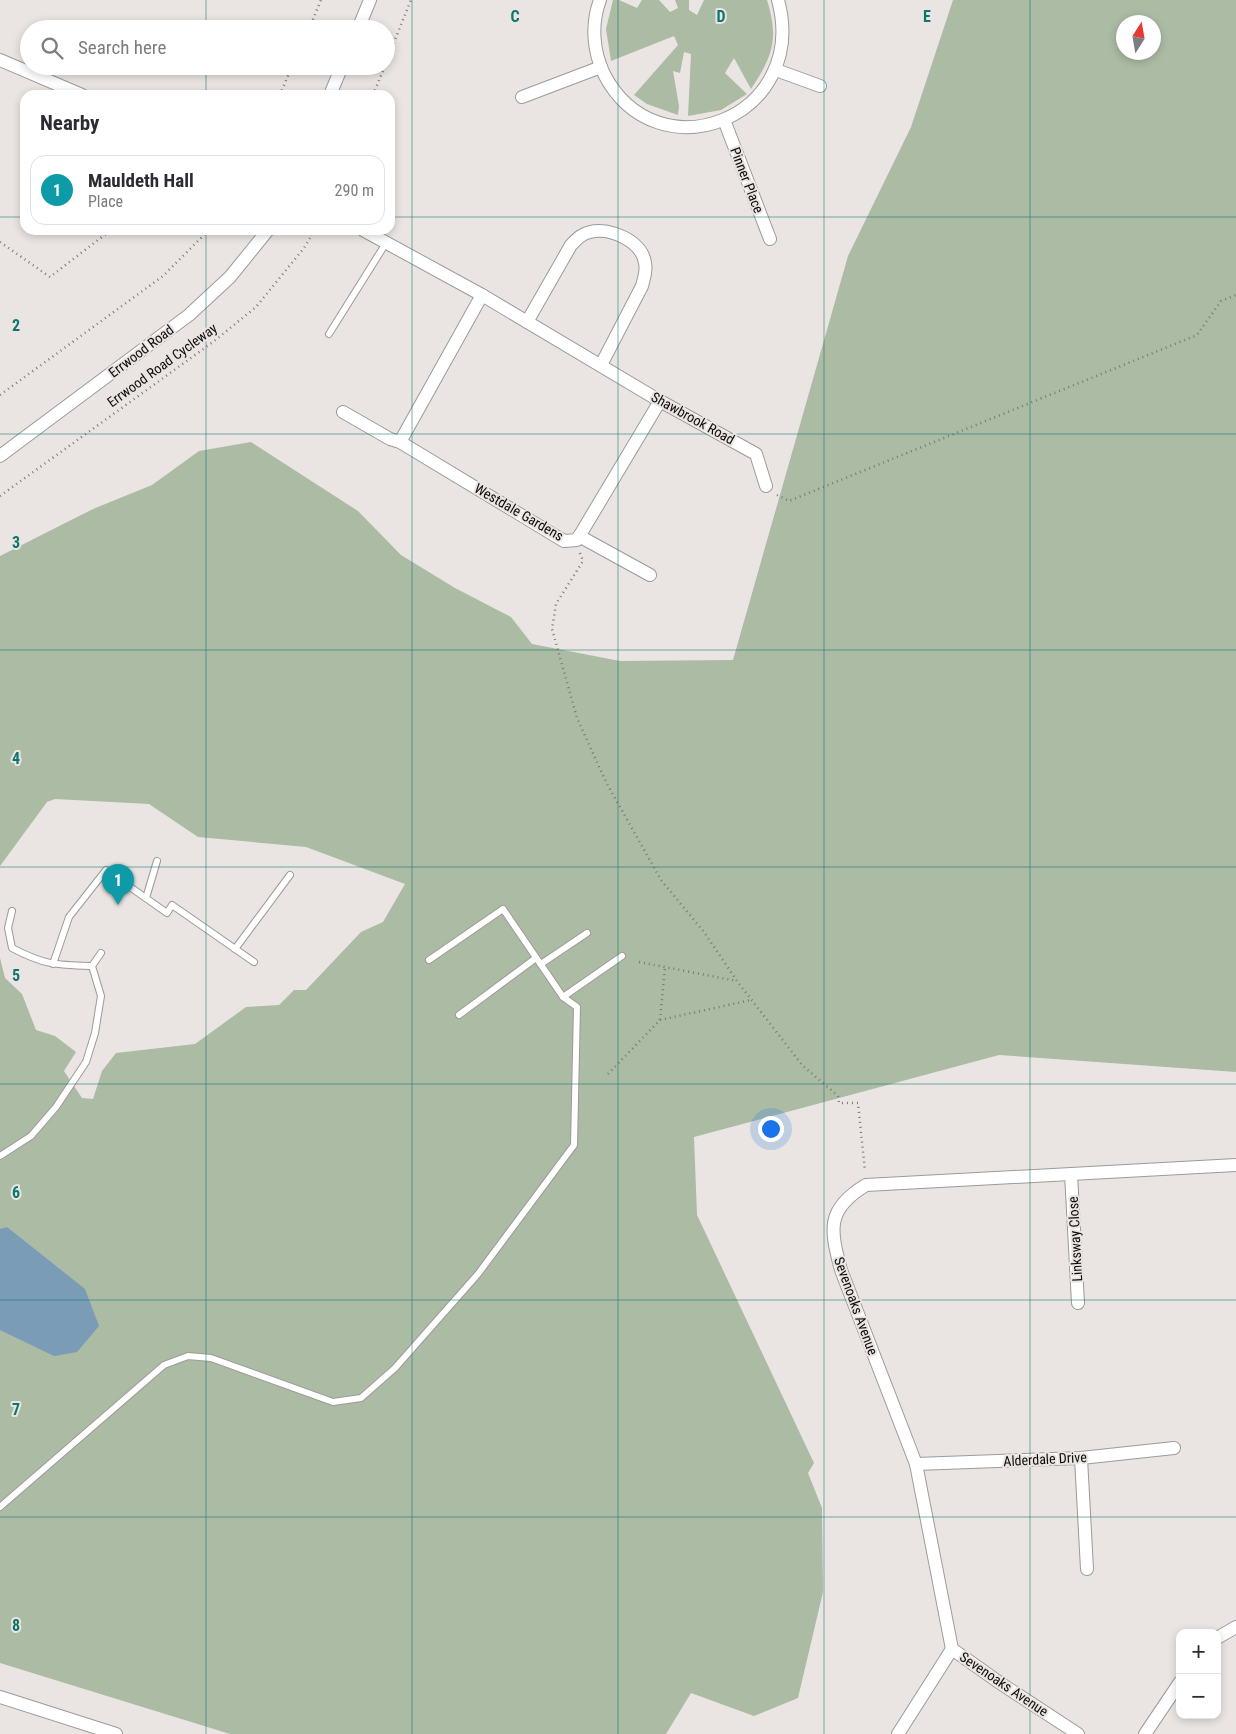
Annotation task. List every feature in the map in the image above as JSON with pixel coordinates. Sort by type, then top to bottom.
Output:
[{"type":"street","points":[[362,20],[370,0]]},
{"type":"street","points":[[600,0],[594,22],[594,37],[601,67],[609,84],[635,110],[651,119],[687,127],[706,125],[724,120],[740,112],[755,100],[767,86],[776,70],[782,52],[784,34],[778,0]]},
{"type":"street","points":[[0,60],[20,69]]},
{"type":"street","points":[[522,97],[601,67]]},
{"type":"street","points":[[776,70],[820,86]]},
{"type":"street","points":[[35,75],[70,90]]},
{"type":"street","points":[[332,90],[338,75]]},
{"type":"street","name":"Pinner Place","points":[[724,120],[770,239]]},
{"type":"street","points":[[527,322],[572,245],[580,236],[590,231],[604,231],[629,240],[645,261],[646,272],[642,286],[601,365]]},
{"type":"street","name":"Errwood Road","points":[[0,456],[189,315],[230,277],[264,235]]},
{"type":"street","name":"Shawbrook Road","points":[[372,235],[482,295],[660,401],[756,454],[766,486]]},
{"type":"street","points":[[400,442],[482,295]]},
{"type":"street","name":"Westdale Gardens","points":[[343,412],[390,440],[400,442],[564,541],[578,538],[660,401]]},
{"type":"street","points":[[578,538],[650,575]]},
{"type":"street","points":[[866,1185],[1236,1165]]},
{"type":"street","name":"Linksway Close","points":[[1071,1174],[1078,1303]]},
{"type":"street","name":"Sevenoaks Avenue","points":[[866,1185],[848,1196],[835,1214],[833,1240],[841,1270],[916,1464],[952,1649],[1078,1734]]},
{"type":"street","name":"Alderdale Drive","points":[[916,1464],[1082,1458],[1174,1448]]},
{"type":"street","points":[[1082,1458],[1087,1569]]},
{"type":"street","points":[[1221,1636],[1236,1627]]},
{"type":"street","points":[[898,1734],[952,1649]]},
{"type":"street","points":[[1145,1734],[1176,1688]]},
{"type":"street","points":[[0,1697],[116,1734]]},
{"type":"lane","points":[[328,334],[386,243]]},
{"type":"lane","points":[[146,898],[157,861]]},
{"type":"lane","points":[[53,964],[69,916],[106,870],[167,913],[172,905],[254,962]]},
{"type":"lane","points":[[235,949],[290,875]]},
{"type":"lane","points":[[0,1507],[164,1365],[188,1356],[211,1358],[333,1402],[361,1398],[394,1368],[478,1274],[574,1145],[577,1007],[563,997],[503,909],[429,960]]},
{"type":"lane","points":[[12,911],[8,928],[12,948],[36,961],[92,966]]},
{"type":"lane","points":[[459,1015],[539,961],[587,933]]},
{"type":"lane","points":[[92,966],[101,953]]},
{"type":"lane","points":[[563,997],[622,956]]},
{"type":"lane","points":[[0,1156],[31,1136],[56,1107],[86,1062],[95,1033],[101,996],[92,966]]},
{"type":"path","points":[[313,20],[321,0]]},
{"type":"path","points":[[395,40],[411,0]]},
{"type":"path","points":[[282,90],[288,75]]},
{"type":"path","points":[[375,90],[381,75]]},
{"type":"path","points":[[0,242],[50,277],[105,235]]},
{"type":"path","points":[[0,395],[163,276],[204,235]]},
{"type":"path","name":"Errwood Road Cycleway","points":[[0,496],[213,342],[256,307],[304,248],[312,235]]},
{"type":"path","points":[[766,486],[789,501],[798,498],[1197,334],[1221,301],[1236,295]]},
{"type":"path","points":[[578,538],[583,561],[556,604],[552,629],[577,718],[606,782],[661,880],[704,932],[737,981],[802,1065],[838,1096],[839,1103],[858,1103],[866,1185]]},
{"type":"path","points":[[639,962],[737,981]]},
{"type":"path","points":[[660,1020],[665,967]]},
{"type":"path","points":[[608,1074],[660,1020],[751,1000]]},
{"type":"green space","points":[[613,0],[619,0],[637,8],[642,0],[659,0],[670,12],[678,8],[675,0],[689,0],[689,10],[697,15],[704,0],[767,0],[773,26],[772,47],[769,57],[751,89],[734,58],[725,73],[747,94],[721,110],[688,116],[691,54],[684,52],[680,73],[673,71],[679,106],[678,115],[647,104],[634,95],[678,45],[674,36],[611,61],[606,29]]},
{"type":"green space","points":[[953,0],[1236,0],[1236,1072],[999,1055],[694,1137],[697,1215],[814,1463],[808,1473],[822,1508],[823,1592],[798,1698],[754,1716],[691,1693],[666,1734],[230,1734],[0,1663],[0,958],[5,978],[22,994],[36,1030],[55,1036],[76,1052],[64,1071],[82,1098],[93,1099],[102,1071],[116,1053],[195,1044],[246,1007],[279,1005],[294,990],[306,990],[361,932],[383,922],[405,884],[306,847],[198,837],[149,804],[55,799],[47,802],[0,866],[0,556],[93,509],[152,485],[199,451],[251,442],[358,511],[401,555],[455,588],[511,617],[532,644],[620,661],[733,660],[848,256],[911,127]]},
{"type":"water","points":[[7,1227],[85,1289],[99,1326],[77,1352],[54,1356],[0,1330],[0,1229]]},
{"type":"place","name":"Mauldeth Hall","points":[[118,905]]}]
